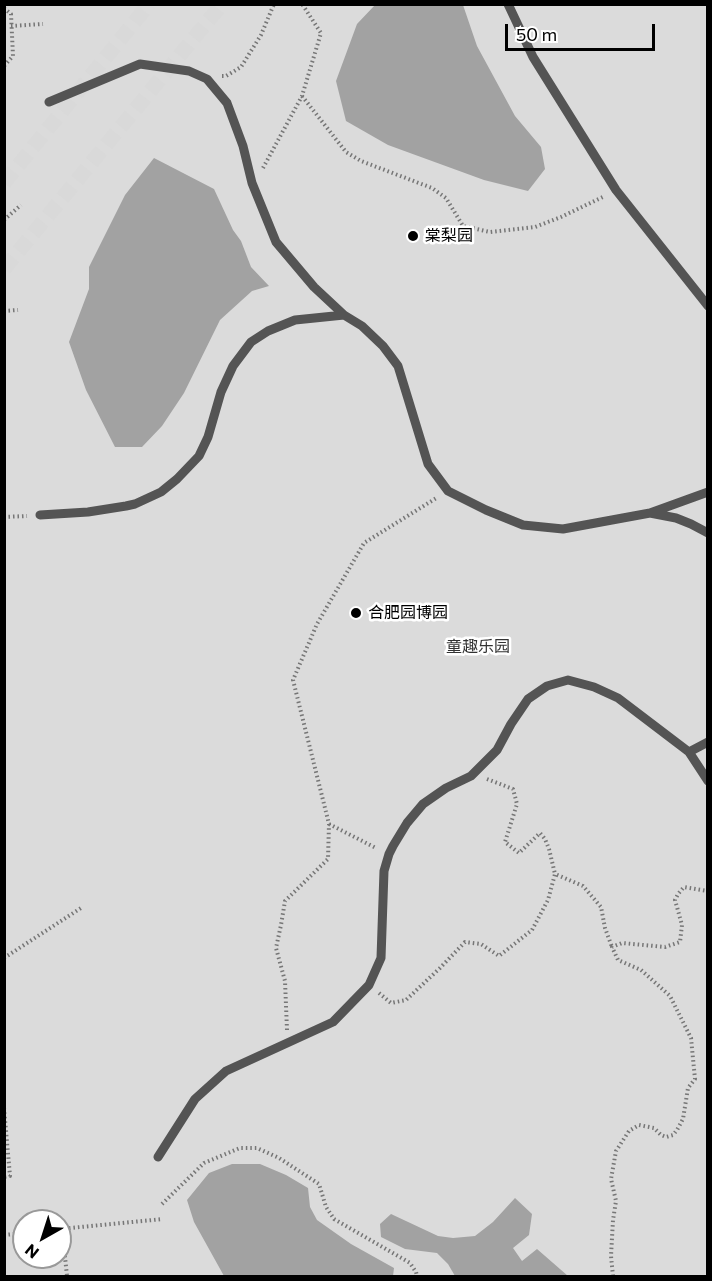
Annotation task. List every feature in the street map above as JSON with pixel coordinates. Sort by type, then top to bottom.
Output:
[{"type":"lane","points":[[508,4],[533,57],[616,190],[708,306]]},
{"type":"lane","points":[[49,102],[140,64],[189,71],[207,80],[227,103],[243,146],[252,183],[276,242],[314,287],[344,315],[362,326],[383,346],[398,366],[428,464],[448,491],[523,525],[563,529],[650,513],[708,492]]},
{"type":"lane","points":[[40,515],[88,512],[126,506],[161,492],[199,456],[208,437],[221,392],[233,366],[251,342],[268,331],[295,320],[344,315]]},
{"type":"lane","points":[[650,513],[684,521],[708,533]]},
{"type":"lane","points":[[158,1157],[195,1099],[226,1071],[333,1022],[369,985],[381,958],[384,872],[389,854],[407,823],[423,804],[446,788],[471,776],[497,750],[528,699],[548,687],[568,680],[594,687],[618,698],[689,752],[708,781]]},
{"type":"lane","points":[[689,752],[708,742]]},
{"type":"path","points":[[207,80],[226,76],[241,67],[261,34],[274,4]]},
{"type":"path","points":[[252,183],[265,165],[302,96],[321,33],[302,4]]},
{"type":"path","points":[[4,8],[10,14],[13,56],[4,66]]},
{"type":"path","points":[[11,26],[43,24]]},
{"type":"path","points":[[302,96],[346,152],[361,161],[432,188],[446,198],[463,226],[490,232],[535,227],[616,190]]},
{"type":"path","points":[[4,220],[21,205]]},
{"type":"path","points":[[4,311],[18,310]]},
{"type":"path","points":[[288,1043],[285,981],[276,948],[285,901],[328,859],[329,824],[293,680],[317,624],[364,543],[448,491]]},
{"type":"path","points":[[4,517],[40,515]]},
{"type":"path","points":[[369,985],[390,1003],[406,1000],[465,942],[481,944],[499,956],[532,930],[548,900],[555,874],[545,839],[540,833],[519,853],[506,842],[516,804],[513,789],[473,773]]},
{"type":"path","points":[[329,824],[389,854]]},
{"type":"path","points":[[555,874],[583,886],[601,908],[605,928],[618,960],[641,970],[670,996],[691,1038],[695,1079],[688,1089],[683,1119],[677,1130],[673,1135],[666,1137],[654,1128],[639,1125],[629,1131],[616,1151],[611,1179],[616,1201],[611,1256],[612,1276]]},
{"type":"path","points":[[612,947],[622,943],[665,947],[680,942],[682,925],[675,900],[678,894],[684,887],[708,891]]},
{"type":"path","points":[[4,958],[81,908]]},
{"type":"path","points":[[4,1108],[10,1176],[4,1177]]},
{"type":"path","points":[[162,1204],[204,1163],[240,1148],[257,1148],[279,1158],[319,1184],[334,1219],[410,1263],[417,1276]]},
{"type":"path","points":[[72,1228],[163,1219]]},
{"type":"green space","name":"合肥园博园","points":[[5,5],[707,5],[707,1276],[5,1276]]},
{"type":"shaded area","points":[[375,5],[463,5],[477,46],[515,116],[541,147],[545,169],[528,191],[484,180],[388,145],[346,121],[336,81],[357,24]]},
{"type":"shaded area","points":[[154,158],[214,189],[233,230],[241,241],[251,267],[269,286],[252,291],[220,320],[184,393],[162,426],[142,447],[115,447],[86,390],[69,342],[89,289],[89,267],[125,195]]},
{"type":"shaded area","points":[[232,1164],[260,1164],[308,1188],[310,1207],[317,1220],[351,1244],[394,1268],[393,1276],[224,1276],[194,1222],[187,1200],[209,1173]]},
{"type":"shaded area","points":[[515,1198],[532,1214],[529,1235],[513,1248],[522,1261],[537,1249],[568,1276],[455,1276],[448,1264],[437,1253],[405,1249],[381,1237],[380,1224],[391,1214],[438,1236],[453,1238],[475,1236],[493,1222]]},
{"type":"tunnel","points":[[4,183],[149,4]]},
{"type":"tunnel","points":[[4,269],[222,4]]},
{"type":"place","name":"棠梨园","points":[[413,236]]},
{"type":"place","name":"合肥园博园","points":[[356,613]]},
{"type":"park label","name":"童趣乐园","points":[[478,647]]}]
